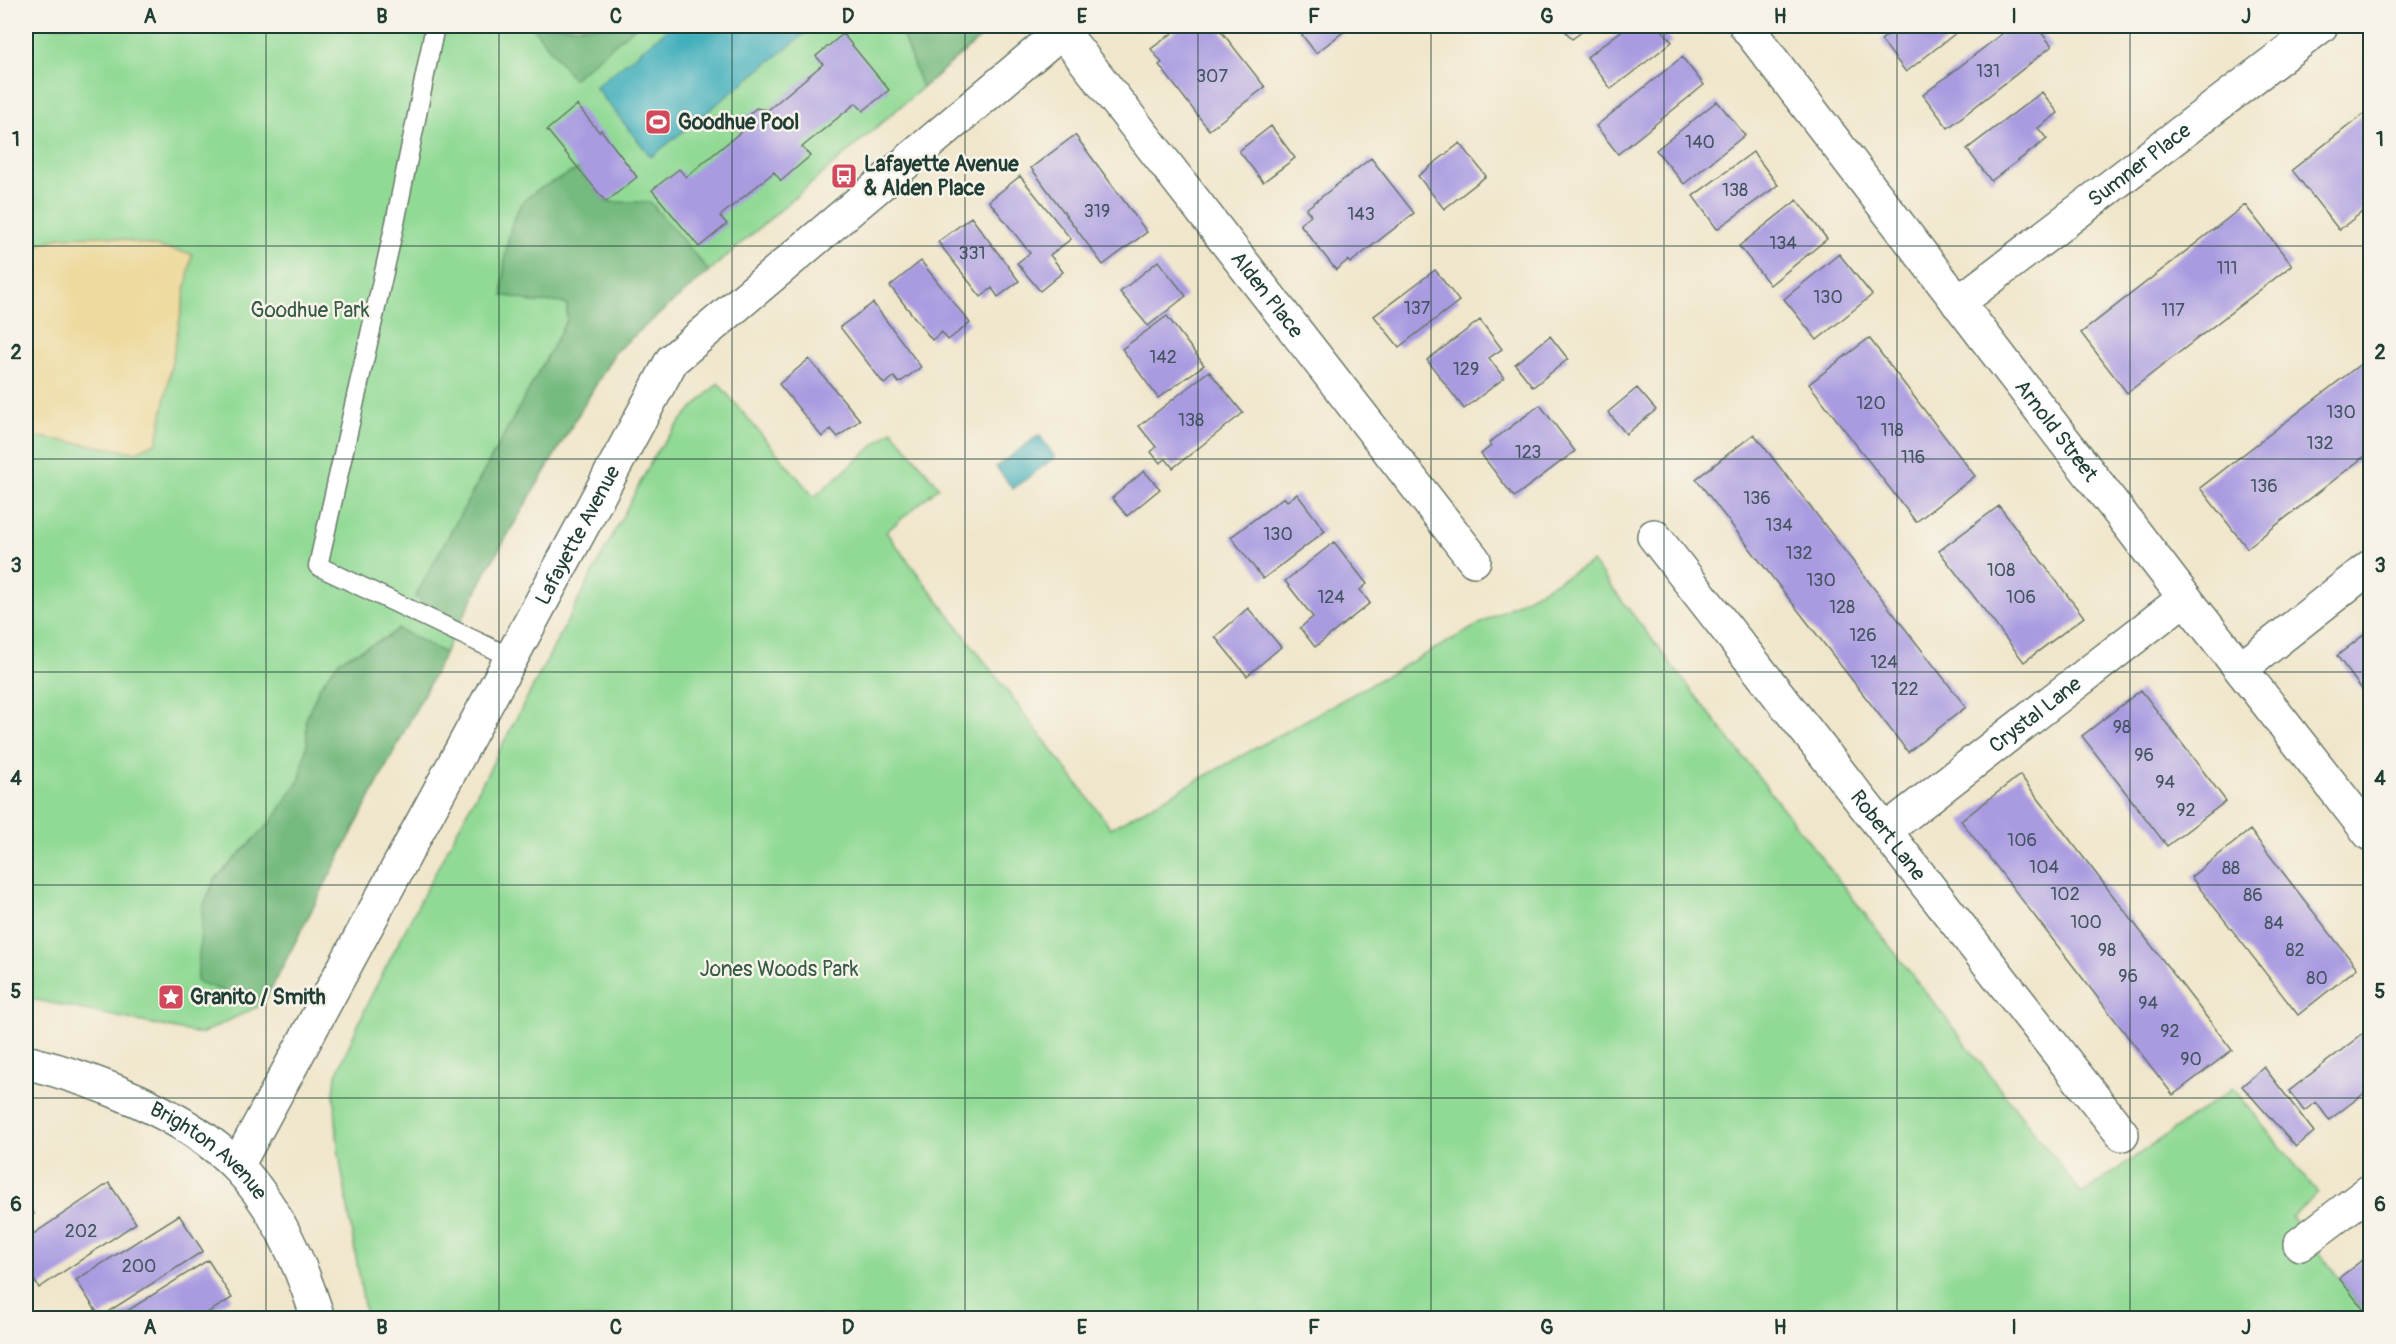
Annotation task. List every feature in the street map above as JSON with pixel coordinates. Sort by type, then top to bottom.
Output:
[{"type":"street","name":"Arnold Street","points":[[1746,26],[2185,598],[2370,834]]},
{"type":"street","name":"Sumner Place","points":[[1958,303],[2321,26]]},
{"type":"street","name":"Lafayette Avenue","points":[[237,1166],[672,360],[1065,28]]},
{"type":"street","name":"Alden Place","points":[[1065,28],[1474,560]]},
{"type":"street","name":"Robert Lane","points":[[1654,536],[2122,1134]]},
{"type":"street","points":[[2242,668],[2370,567]]},
{"type":"street","name":"Crystal Lane","points":[[1885,831],[2185,598]]},
{"type":"street","name":"Brighton Avenue","points":[[28,1065],[116,1091],[188,1128],[237,1166],[270,1209],[306,1280],[318,1318]]},
{"type":"street","points":[[2300,1244],[2369,1196]]},
{"type":"lane","points":[[435,26],[395,223],[318,566],[512,658]]},
{"type":"green space","name":"Goodhue Park","points":[[26,26],[994,26],[615,352],[488,568],[263,1004],[201,1034],[26,998]]},
{"type":"green space","points":[[538,26],[636,26],[573,79],[534,29]]},
{"type":"green space","points":[[899,26],[994,26],[922,88]]},
{"type":"green space","points":[[580,168],[606,202],[650,202],[709,271],[615,352],[488,568],[460,623],[415,597],[567,320],[567,305],[563,303],[533,302],[503,296],[505,261],[512,224],[521,205],[533,193]]},
{"type":"green space","name":"Jones Woods Park","points":[[718,383],[814,497],[892,430],[939,487],[886,532],[1111,828],[1592,562],[2082,1194],[2233,1088],[2318,1193],[2292,1217],[2370,1318],[366,1318],[338,1148],[334,1093],[336,1075],[370,998],[657,451],[686,415]]},
{"type":"green space","points":[[398,629],[445,653],[263,1004],[197,982],[203,907],[215,879],[272,821],[300,779],[307,744],[306,719],[320,686],[340,660],[387,637]]},
{"type":"sand","points":[[106,236],[192,254],[157,442],[136,452],[26,435],[26,250],[60,237]]},
{"type":"water","name":"Goodhue Pool","points":[[672,26],[813,27],[651,157],[595,87]]},
{"type":"water","points":[[1039,435],[1055,457],[1013,489],[996,467]]},
{"type":"building","points":[[1182,26],[1217,26],[1265,87],[1209,130],[1159,65],[1162,63],[1151,49]]},
{"type":"building","points":[[1295,26],[1351,26],[1316,53]]},
{"type":"building","points":[[1561,26],[1590,26],[1572,39]]},
{"type":"building","points":[[1628,26],[1659,26],[1672,42],[1611,89],[1587,57]]},
{"type":"building","points":[[1900,26],[1958,26],[1961,29],[1906,72],[1881,40]]},
{"type":"building","points":[[2012,26],[2036,26],[2052,46],[1948,128],[1923,95]]},
{"type":"building","points":[[843,34],[889,90],[863,111],[856,103],[802,147],[810,156],[781,181],[774,172],[720,216],[727,224],[699,247],[652,190],[679,169],[686,177],[743,130],[744,119],[756,108],[768,110],[823,64],[816,56]]},
{"type":"building","points":[[1682,57],[1704,85],[1618,154],[1596,126]]},
{"type":"building","points":[[2042,92],[2058,113],[2038,128],[2047,139],[1991,181],[1967,149]]},
{"type":"building","points":[[1717,101],[1745,135],[1684,184],[1656,150]]},
{"type":"building","points":[[577,105],[599,132],[601,130],[637,177],[606,202],[547,130]]},
{"type":"building","points":[[2370,109],[2370,206],[2339,230],[2292,170]]},
{"type":"building","points":[[1271,126],[1295,158],[1263,182],[1239,151]]},
{"type":"building","points":[[1075,135],[1147,232],[1103,265],[1031,168]]},
{"type":"building","points":[[1460,143],[1486,176],[1444,209],[1418,176]]},
{"type":"building","points":[[1753,152],[1778,185],[1717,229],[1693,196]]},
{"type":"building","points":[[1371,158],[1414,213],[1350,263],[1348,260],[1336,270],[1300,224],[1311,215],[1306,209]]},
{"type":"building","points":[[1020,176],[1071,239],[1050,255],[1063,272],[1040,291],[1017,263],[1030,253],[989,201]]},
{"type":"building","points":[[1797,200],[1827,239],[1770,285],[1739,246]]},
{"type":"building","points":[[2245,205],[2292,265],[2127,393],[2081,333]]},
{"type":"building","points":[[971,217],[1019,281],[998,297],[992,288],[981,297],[938,242]]},
{"type":"building","points":[[1839,254],[1872,295],[1817,340],[1784,299]]},
{"type":"building","points":[[921,261],[970,323],[948,340],[942,332],[932,340],[890,286]]},
{"type":"building","points":[[1158,261],[1186,296],[1148,326],[1120,292]]},
{"type":"building","points":[[1435,270],[1459,301],[1399,347],[1374,316]]},
{"type":"building","points":[[873,303],[921,367],[899,383],[894,377],[884,384],[840,327]]},
{"type":"building","points":[[1167,316],[1204,365],[1158,398],[1122,349]]},
{"type":"building","points":[[1480,320],[1502,349],[1489,358],[1504,378],[1464,409],[1427,360]]},
{"type":"building","points":[[1550,336],[1568,359],[1533,387],[1515,364]]},
{"type":"building","points":[[1869,338],[1975,476],[1916,522],[1809,384]]},
{"type":"building","points":[[809,359],[860,420],[838,437],[831,429],[822,437],[779,384]]},
{"type":"building","points":[[2367,359],[2370,363],[2370,452],[2247,548],[2200,488]]},
{"type":"building","points":[[1209,371],[1243,413],[1173,468],[1166,459],[1160,463],[1151,452],[1156,447],[1139,426]]},
{"type":"building","points":[[1637,388],[1656,410],[1626,434],[1608,412]]},
{"type":"building","points":[[1540,405],[1575,451],[1514,497],[1481,454],[1491,446],[1489,443]]},
{"type":"building","points":[[1754,434],[1966,707],[1908,752],[1696,479]]},
{"type":"building","points":[[1144,471],[1160,489],[1127,516],[1112,498]]},
{"type":"building","points":[[1297,494],[1325,531],[1263,579],[1231,537],[1284,497],[1287,501]]},
{"type":"building","points":[[1999,506],[2084,617],[2024,662],[1939,551]]},
{"type":"building","points":[[1334,542],[1367,584],[1360,590],[1370,603],[1315,647],[1300,628],[1313,617],[1285,581]]},
{"type":"building","points":[[1248,608],[1281,647],[1247,676],[1215,637]]},
{"type":"building","points":[[2370,630],[2370,700],[2337,656]]},
{"type":"building","points":[[2141,690],[2226,801],[2167,846],[2082,736]]},
{"type":"building","points":[[2020,775],[2232,1050],[2173,1095],[1961,821]]},
{"type":"building","points":[[2250,830],[2357,968],[2298,1015],[2191,877]]},
{"type":"building","points":[[2370,1028],[2370,1089],[2329,1120],[2316,1102],[2304,1111],[2289,1091]]},
{"type":"building","points":[[2264,1067],[2314,1132],[2296,1147],[2242,1086]]},
{"type":"building","points":[[109,1183],[136,1223],[39,1288],[26,1267],[26,1239]]},
{"type":"building","points":[[26,1201],[34,1214],[26,1219]]},
{"type":"building","points":[[179,1215],[203,1251],[100,1317],[76,1280]]},
{"type":"building","points":[[2370,1254],[2370,1318],[2339,1278]]},
{"type":"building","points":[[208,1260],[232,1298],[199,1318],[116,1318]]},
{"type":"place","name":"Goodhue Pool","points":[[658,122]]},
{"type":"place","name":"Lafayette Avenue & Alden Place","points":[[844,176]]},
{"type":"place","name":"Granito / Smith","points":[[171,997]]}]
